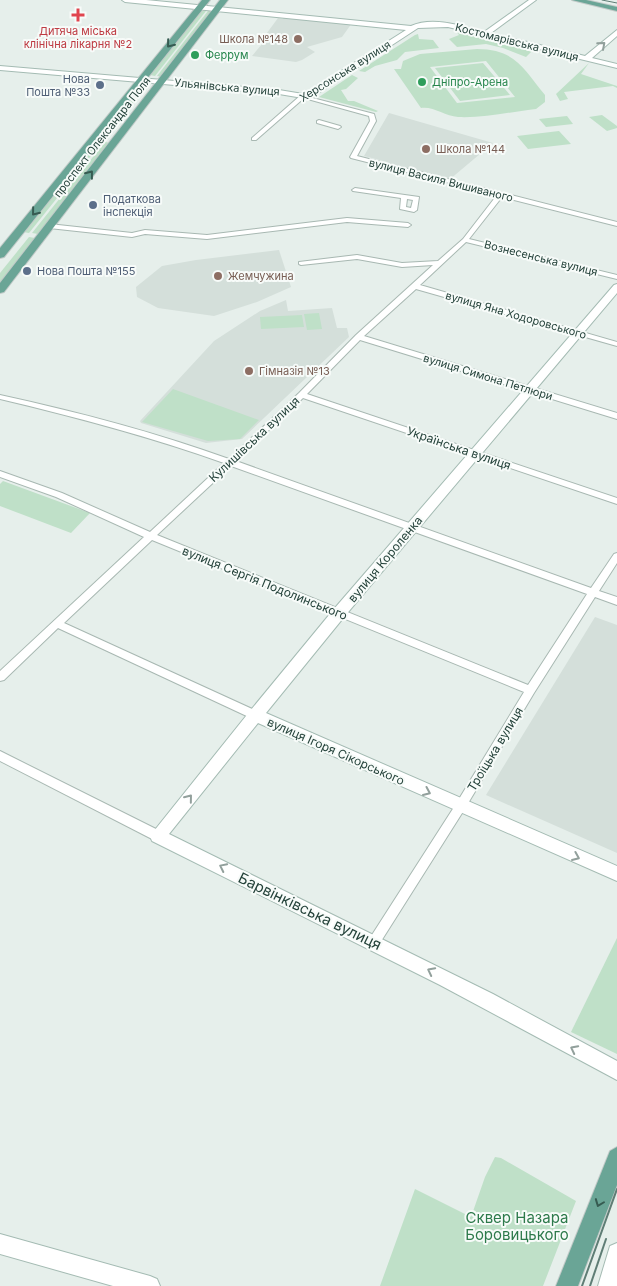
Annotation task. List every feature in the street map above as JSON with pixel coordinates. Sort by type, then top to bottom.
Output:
[{"type":"main road","name":"проспект Олександра Поля","points":[[0,290],[224,0]]},
{"type":"main road","points":[[576,0],[617,9]]},
{"type":"main road","name":"проспект Олександра Поля","points":[[0,255],[204,3]]},
{"type":"main road","points":[[567,1286],[617,1158]]},
{"type":"street","name":"Костомарівська вулиця","points":[[125,0],[204,3],[218,8],[414,27],[441,24],[617,66]]},
{"type":"street","points":[[485,34],[533,0]]},
{"type":"street","name":"Херсонська вулиця","points":[[254,139],[303,96],[311,94],[414,27]]},
{"type":"street","points":[[586,59],[617,32]]},
{"type":"street","name":"Ульянівська вулиця","points":[[0,68],[290,93],[303,96]]},
{"type":"street","name":"вулиця Василя Вишиваного","points":[[303,96],[372,115],[373,121],[353,158],[617,224]]},
{"type":"street","points":[[319,122],[338,127]]},
{"type":"street","points":[[355,190],[404,197]]},
{"type":"street","name":"Кулишівська вулиця","points":[[0,677],[302,395],[359,337],[465,240],[501,194]]},
{"type":"street","points":[[49,226],[132,236],[146,232],[207,237],[347,220],[408,225]]},
{"type":"street","name":"Вознесенська вулиця","points":[[465,240],[617,277]]},
{"type":"street","points":[[301,263],[357,258],[402,265],[440,263]]},
{"type":"street","name":"вулиця Яна Ходоровського","points":[[415,286],[617,344]]},
{"type":"street","name":"вулиця Короленка","points":[[158,836],[339,613],[617,287]]},
{"type":"street","name":"вулиця Симона Петлюри","points":[[359,337],[617,416]]},
{"type":"street","name":"Українська вулиця","points":[[302,395],[617,501]]},
{"type":"street","points":[[0,397],[80,414],[231,461],[411,528],[617,601]]},
{"type":"street","name":"вулиця Сергія Подолинського","points":[[0,474],[59,495],[150,536],[530,690]]},
{"type":"street","name":"Троїцька вулиця","points":[[374,942],[460,807],[530,690],[617,556]]},
{"type":"street","name":"вулиця Ігоря Сікорського","points":[[56,623],[460,807],[617,874]]},
{"type":"street","name":"Барвінківська вулиця","points":[[0,756],[374,942],[502,1008],[564,1044],[617,1071]]},
{"type":"street","points":[[0,1244],[150,1286]]},
{"type":"street","points":[[608,1286],[617,1253]]},
{"type":"shaded area","name":"Школа №148","points":[[284,16],[352,23],[342,37],[307,47],[315,52],[296,62],[252,56],[278,18],[283,19]]},
{"type":"shaded area","name":"Школа №144","points":[[389,113],[493,143],[449,180],[389,165],[387,162],[364,156]]},
{"type":"shaded area","name":"Жемчужина","points":[[279,250],[291,287],[257,302],[214,316],[158,308],[137,297],[136,287],[162,266]]},
{"type":"shaded area","name":"Гімназія №13","points":[[286,300],[288,311],[332,308],[337,328],[347,328],[349,337],[242,439],[206,443],[141,423],[140,421],[214,341],[260,311]]},
{"type":"shaded area","points":[[595,617],[617,625],[617,853],[486,795]]},
{"type":"green space","points":[[201,10],[206,11],[155,76],[150,75]]},
{"type":"green space","points":[[208,11],[212,11],[162,77],[157,76]]},
{"type":"green space","points":[[456,31],[533,50],[526,57],[486,44],[457,47],[449,39],[459,35]]},
{"type":"green space","points":[[418,34],[419,39],[433,40],[439,48],[405,52],[397,60],[375,66],[365,72],[359,71],[415,35]]},
{"type":"green space","name":"Дніпро-Арена","points":[[477,49],[501,52],[509,56],[524,69],[545,95],[545,102],[536,109],[475,117],[458,117],[430,108],[421,108],[394,69],[401,69],[403,61],[420,54]],"holes":[[[486,61],[515,97],[457,103],[430,67]]]},
{"type":"green space","points":[[483,63],[510,95],[460,101],[435,68]]},
{"type":"green space","points":[[589,63],[581,74],[617,86],[617,88],[613,86],[564,92],[568,99],[560,101],[556,94]]},
{"type":"green space","points":[[352,75],[358,78],[346,89],[341,90],[348,101],[354,101],[378,111],[319,97]]},
{"type":"green space","points":[[140,87],[145,88],[103,141],[98,140]]},
{"type":"green space","points":[[602,115],[617,126],[617,128],[607,131],[589,117]]},
{"type":"green space","points":[[567,116],[573,124],[546,127],[539,119]]},
{"type":"green space","points":[[559,131],[571,144],[528,149],[517,136]]},
{"type":"green space","points":[[97,141],[102,142],[29,233],[23,232]]},
{"type":"green space","points":[[105,142],[111,143],[38,234],[32,233]]},
{"type":"green space","points":[[29,237],[35,238],[0,283],[0,273]]},
{"type":"green space","points":[[319,313],[322,329],[307,330],[304,314]]},
{"type":"green space","points":[[302,315],[304,327],[261,329],[260,317]]},
{"type":"green space","points":[[173,389],[259,420],[240,439],[208,441],[142,422]]},
{"type":"green space","points":[[3,481],[90,513],[71,533],[0,506],[0,484]]},
{"type":"green space","points":[[617,938],[617,1054],[571,1032]]},
{"type":"green space","name":"Сквер Назара Боровицького","points":[[495,1157],[501,1158],[576,1201],[543,1286],[380,1286],[415,1189],[471,1217],[485,1177]]},
{"type":"tram line","points":[[602,0],[617,3]]},
{"type":"tram line","points":[[582,1286],[617,1189]]},
{"type":"tram line","points":[[590,1286],[606,1239]]},
{"type":"place","name":"Дитяча міська клінічна лікарня №2","points":[[78,15]]},
{"type":"place","name":"Школа №148","points":[[298,39]]},
{"type":"place","name":"Феррум","points":[[195,55]]},
{"type":"place","name":"Дніпро-Арена","points":[[422,82]]},
{"type":"place","name":"Нова Пошта №33","points":[[100,85]]},
{"type":"place","name":"Школа №144","points":[[426,149]]},
{"type":"place","name":"Податкова інспекція","points":[[93,205]]},
{"type":"place","name":"Нова Пошта №155","points":[[27,271]]},
{"type":"place","name":"Жемчужина","points":[[218,276]]},
{"type":"place","name":"Гімназія №13","points":[[249,371]]}]
